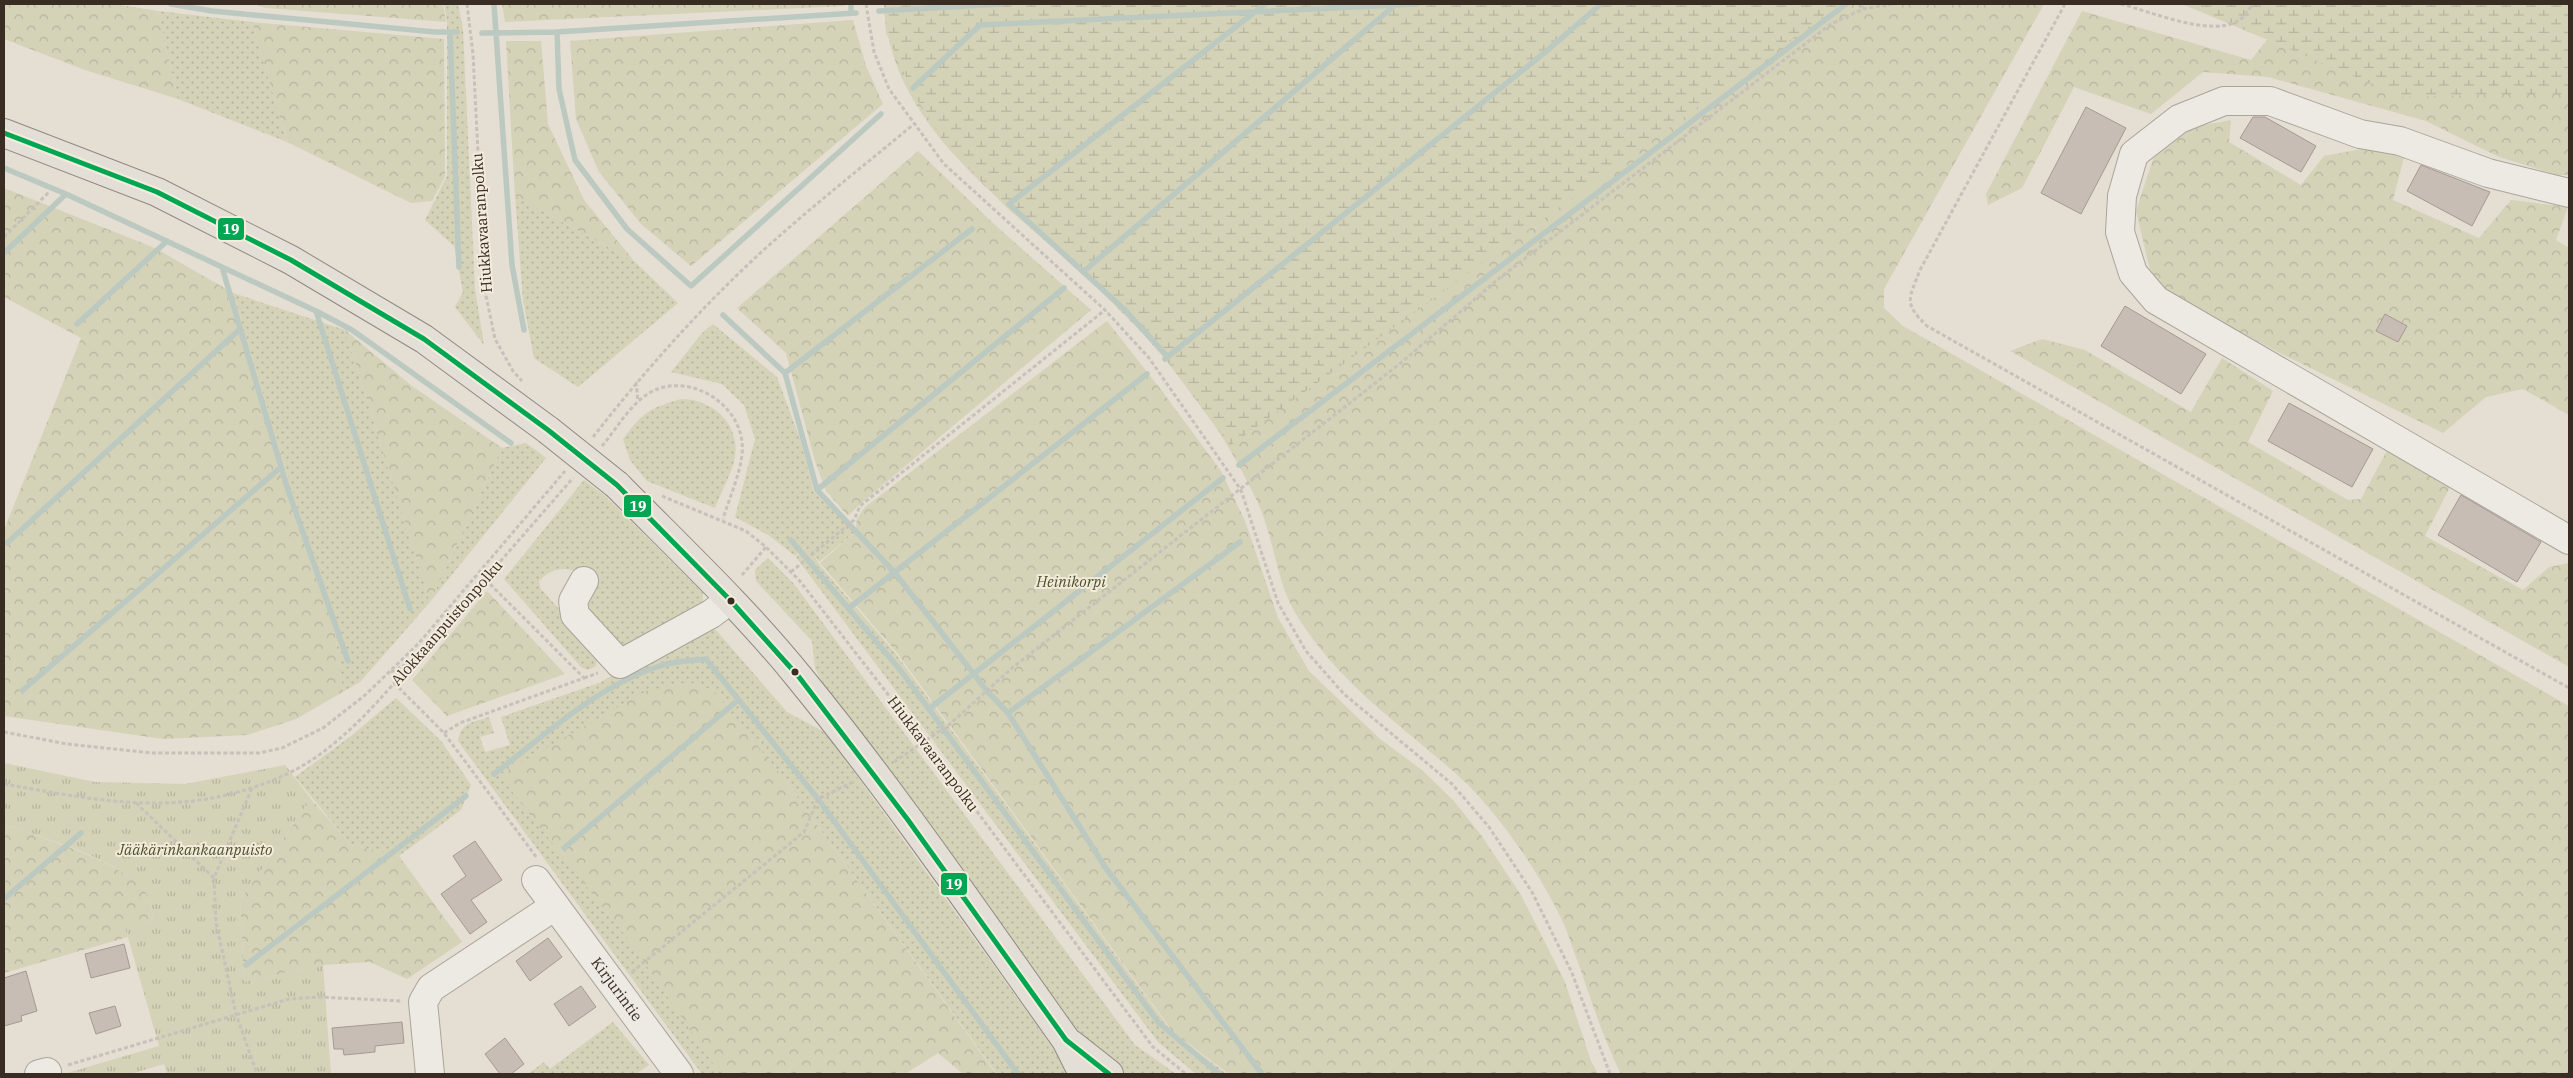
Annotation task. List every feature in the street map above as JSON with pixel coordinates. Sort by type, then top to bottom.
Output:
[{"type":"main road","points":[[4,134],[157,192],[291,260],[424,339],[548,430],[617,485],[730,600],[816,699],[908,820],[1066,1040],[1083,1074]]},
{"type":"main road","points":[[1066,1040],[1109,1074]]},
{"type":"street","points":[[2569,193],[2488,172],[2400,141],[2360,134],[2270,102],[2224,101],[2179,119],[2134,154],[2122,196],[2120,232],[2133,273],[2156,300],[2569,540]]},
{"type":"street","points":[[584,581],[573,601],[575,615],[620,664],[711,614],[730,600]]},
{"type":"street","name":"Kirjurintie","points":[[536,880],[679,1074]]},
{"type":"street","points":[[430,1074],[423,1002],[431,988],[555,906]]},
{"type":"path","name":"Hiukkavaaranpolku","points":[[467,4],[473,54],[485,291],[496,338],[513,371],[526,385]]},
{"type":"path","points":[[866,4],[874,52],[889,89],[944,164],[1105,310],[1159,370],[1241,490],[1278,603],[1306,651],[1344,694],[1452,784],[1489,827],[1532,892],[1572,973],[1610,1074]]},
{"type":"path","points":[[1861,4],[1863,9]]},
{"type":"path","points":[[940,732],[1012,668],[1402,362],[1497,280],[1831,24],[1863,9],[1893,4]]},
{"type":"path","points":[[2065,4],[1920,270],[1910,296],[1912,311],[1927,326],[2569,688]]},
{"type":"path","points":[[2121,4],[2209,28],[2225,27],[2240,20],[2254,4]]},
{"type":"path","points":[[588,442],[636,382],[685,328],[755,258],[805,212],[914,124]]},
{"type":"path","points":[[4,237],[49,192]]},
{"type":"path","points":[[791,572],[854,520],[860,506],[1105,310]]},
{"type":"path","points":[[636,382],[638,401]]},
{"type":"path","points":[[601,447],[638,401],[652,392],[684,386],[702,391],[720,400],[732,414],[739,428],[742,451],[723,520]]},
{"type":"path","points":[[4,732],[67,744],[152,753],[259,753],[282,748],[323,728],[364,696],[419,643],[570,465]]},
{"type":"path","name":"Alokkaanpuistonpolku","points":[[4,784],[92,800],[135,803],[216,798],[252,788],[302,766],[331,744],[394,683],[575,476]]},
{"type":"path","name":"Hiukkavaaranpolku","points":[[656,494],[746,531],[766,547],[791,572],[925,742],[1153,1047],[1186,1074]]},
{"type":"path","points":[[742,575],[766,547]]},
{"type":"path","points":[[444,733],[460,723],[584,678],[485,579]]},
{"type":"path","points":[[386,675],[415,659]]},
{"type":"path","points":[[394,683],[444,733],[463,757]]},
{"type":"path","points":[[252,788],[214,878],[216,923],[236,1014],[257,1074]]},
{"type":"path","points":[[626,977],[804,832],[818,799],[838,788]]},
{"type":"path","points":[[135,803],[214,878]]},
{"type":"path","points":[[45,1074],[289,999],[318,997],[423,1002]]},
{"type":"green space","points":[[4,4],[114,4],[158,11],[178,99],[85,70],[4,39]]},
{"type":"green space","points":[[254,4],[443,4],[446,22],[266,8]]},
{"type":"green space","points":[[444,4],[458,4],[463,29],[475,289],[484,345],[455,307],[463,292],[454,246],[425,220],[447,176],[447,22]]},
{"type":"green space","points":[[502,4],[845,4],[845,6],[505,22]]},
{"type":"green space","points":[[884,4],[2044,4],[1884,289],[1884,308],[1903,326],[2569,706],[2569,1074],[1621,1074],[1603,1033],[1563,923],[1553,902],[1522,852],[1475,792],[1365,696],[1321,650],[1290,602],[1257,501],[1224,439],[1183,382],[1114,303],[990,190],[958,159],[930,125],[907,88],[891,48]]},
{"type":"green space","points":[[884,4],[1840,4],[1230,446],[1158,349],[1088,278],[1006,207],[945,144],[914,94],[886,33]]},
{"type":"green space","points":[[2182,4],[2569,4],[2569,98],[2557,93],[2403,97]]},
{"type":"green space","points":[[2295,4],[2569,4],[2569,175],[2557,175],[2499,157],[2426,121],[2268,77],[2203,72],[2151,114],[2074,87],[2022,188],[1988,205],[1986,194],[2082,11],[2251,60]]},
{"type":"green space","points":[[158,11],[252,22],[287,142],[178,99]]},
{"type":"green space","points":[[853,20],[866,66],[883,104],[691,266],[641,224],[599,172],[576,119],[570,41]]},
{"type":"green space","points":[[252,22],[444,39],[445,177],[432,201],[411,203],[287,142]]},
{"type":"green space","points":[[506,41],[541,41],[548,124],[584,200],[635,262],[515,196]]},
{"type":"green space","points":[[2231,120],[2229,142],[2301,185],[2324,156],[2377,146],[2404,157],[2393,200],[2479,238],[2511,200],[2568,207],[2556,240],[2569,248],[2569,415],[2523,389],[2486,397],[2443,433],[2278,352],[2160,289],[2149,266],[2136,211],[2154,156],[2183,129]]},
{"type":"green space","points":[[918,151],[995,225],[1091,310],[848,516],[826,491],[815,461],[786,353],[737,308]]},
{"type":"green space","points":[[4,188],[155,248],[233,293],[335,634],[343,692],[296,719],[247,735],[163,739],[4,716],[4,530],[81,338],[4,297]]},
{"type":"green space","points":[[515,196],[635,262],[678,303],[578,387],[534,358],[523,300]]},
{"type":"green space","points":[[233,293],[345,330],[430,602],[360,682],[343,692],[335,634]]},
{"type":"green space","name":"Heinikorpi","points":[[1107,321],[1221,471],[1245,521],[1278,618],[1309,671],[1380,739],[1422,770],[1453,800],[1481,835],[1521,895],[1565,982],[1591,1061],[1598,1074],[1229,1074],[1173,1032],[897,653],[820,563],[855,532],[857,519],[864,508]]},
{"type":"green space","points":[[713,324],[777,377],[800,439],[814,492],[855,532],[819,562],[814,554],[818,563],[896,654],[1172,1032],[1227,1074],[1196,1074],[1158,1042],[796,557],[809,544],[795,556],[770,536],[735,517],[755,439],[744,405],[722,384],[671,372],[703,332]]},
{"type":"green space","points":[[345,330],[412,386],[502,448],[430,602]]},
{"type":"green space","points":[[2042,339],[2085,350],[2191,412],[2222,358],[2273,391],[2248,442],[2348,500],[2361,499],[2389,447],[2451,485],[2425,536],[2523,590],[2549,567],[2569,563],[2569,667],[2010,351]]},
{"type":"green space","points":[[681,399],[703,403],[713,408],[722,415],[733,434],[735,445],[734,463],[715,508],[647,481],[630,460],[623,439],[648,412],[654,408]]},
{"type":"green space","points":[[526,443],[546,458],[430,602],[502,448]]},
{"type":"green space","points":[[584,480],[605,496],[703,593],[702,608],[630,651],[609,641],[583,607],[598,581],[596,576],[566,569],[559,569],[546,575],[539,581],[540,588],[598,652],[596,666],[588,670],[581,667],[504,579]]},
{"type":"green space","points":[[768,558],[794,584],[1135,1045],[1176,1074],[1122,1074],[1078,1035],[827,693],[815,668],[812,641],[756,581],[755,570]]},
{"type":"green space","points":[[487,591],[565,674],[447,716],[412,680]]},
{"type":"green space","points":[[703,626],[716,630],[787,712],[826,733],[1072,1074],[997,1074],[784,779],[631,943],[727,1074],[702,1074],[458,741],[465,726],[489,717],[494,733],[480,737],[485,752],[510,745],[501,717],[599,683]]},
{"type":"green space","points":[[689,682],[713,690],[784,779],[996,1074],[963,1074],[938,1053],[905,1074],[720,1074],[631,943],[499,775],[646,691]]},
{"type":"green space","points":[[396,698],[441,741],[471,785],[461,810],[399,856],[351,845],[295,777],[351,736]]},
{"type":"green space","name":"Jääkärinkankaanpuisto","points":[[4,763],[95,782],[185,784],[285,765],[311,799],[240,900],[244,982],[323,965],[331,1074],[167,1074],[164,1064],[130,1074],[64,1074],[159,1046],[125,927],[153,920],[151,906],[146,893],[134,881],[101,860],[60,843],[4,825]]},
{"type":"green space","points":[[311,799],[351,845],[399,856],[462,942],[407,979],[370,962],[323,965],[244,982],[240,900]]},
{"type":"green space","points":[[4,825],[81,852],[121,871],[136,882],[147,894],[153,920],[126,927],[128,937],[4,973]]},
{"type":"green space","points":[[613,1022],[649,1065],[636,1074],[528,1074],[544,1062],[550,1069]]},
{"type":"building","points":[[2086,107],[2126,128],[2081,214],[2041,193]]},
{"type":"building","points":[[2253,117],[2265,117],[2316,146],[2301,172],[2240,138]]},
{"type":"building","points":[[2421,165],[2490,192],[2472,226],[2407,191]]},
{"type":"building","points":[[2125,306],[2206,354],[2181,394],[2101,346]]},
{"type":"building","points":[[2385,314],[2407,326],[2398,342],[2376,331]]},
{"type":"building","points":[[2289,403],[2373,449],[2352,487],[2268,441]]},
{"type":"building","points":[[2461,495],[2541,542],[2517,582],[2438,535]]},
{"type":"building","points":[[475,841],[502,880],[471,900],[487,922],[470,934],[441,894],[466,876],[453,856]]},
{"type":"building","points":[[548,938],[562,957],[530,981],[516,961]]},
{"type":"building","points":[[124,944],[130,968],[91,978],[85,954]]},
{"type":"building","points":[[26,971],[37,1011],[21,1016],[22,1021],[4,1026],[4,978]]},
{"type":"building","points":[[581,986],[596,1007],[569,1026],[554,1004]]},
{"type":"building","points":[[115,1006],[121,1026],[96,1034],[89,1013]]},
{"type":"building","points":[[402,1022],[404,1043],[375,1046],[375,1052],[344,1055],[343,1049],[334,1049],[332,1028]]},
{"type":"building","points":[[505,1038],[524,1064],[511,1074],[500,1074],[485,1054]]},
{"type":"waterway","points":[[171,4],[212,11],[435,32],[457,32]]},
{"type":"waterway","points":[[494,4],[512,265],[524,330]]},
{"type":"waterway","points":[[851,4],[851,13]]},
{"type":"waterway","points":[[879,11],[1002,4]]},
{"type":"waterway","points":[[1168,357],[1125,310],[1009,204],[1265,4]]},
{"type":"waterway","points":[[913,88],[980,25],[1417,4]]},
{"type":"waterway","points":[[1165,359],[1549,49],[1601,4]]},
{"type":"waterway","points":[[1239,465],[1846,4]]},
{"type":"waterway","points":[[1083,272],[1395,5]]},
{"type":"waterway","points":[[482,33],[557,32],[856,13]]},
{"type":"waterway","points":[[450,32],[459,267]]},
{"type":"waterway","points":[[557,32],[559,89],[575,160],[627,229],[691,286],[881,114]]},
{"type":"waterway","points":[[4,168],[66,194],[4,253]]},
{"type":"waterway","points":[[66,194],[316,311],[410,609]]},
{"type":"waterway","points":[[785,373],[972,229]]},
{"type":"waterway","points":[[77,324],[167,241]]},
{"type":"waterway","points":[[222,267],[287,487],[348,661]]},
{"type":"waterway","points":[[817,490],[1064,288]]},
{"type":"waterway","points":[[316,311],[352,330],[511,443]]},
{"type":"waterway","points":[[723,315],[785,373],[817,490],[895,573],[987,691],[1008,713],[1105,867],[1262,1074]]},
{"type":"waterway","points":[[7,543],[240,329]]},
{"type":"waterway","points":[[849,608],[1147,374]]},
{"type":"waterway","points":[[23,690],[281,467]]},
{"type":"waterway","points":[[929,709],[1223,478]]},
{"type":"waterway","points":[[791,540],[901,671],[1158,1022],[1219,1074]]},
{"type":"waterway","points":[[1008,713],[1240,542]]},
{"type":"waterway","points":[[494,774],[571,714],[613,687],[663,665],[706,659],[818,799],[1018,1074]]},
{"type":"waterway","points":[[564,848],[738,700]]},
{"type":"waterway","points":[[246,965],[466,796]]},
{"type":"waterway","points":[[4,899],[81,833]]},
{"type":"transit line","name":"19","points":[[4,133],[157,192],[291,260],[424,339],[548,430],[617,485],[730,600],[799,677],[908,820],[1066,1040],[1109,1074]]}]
